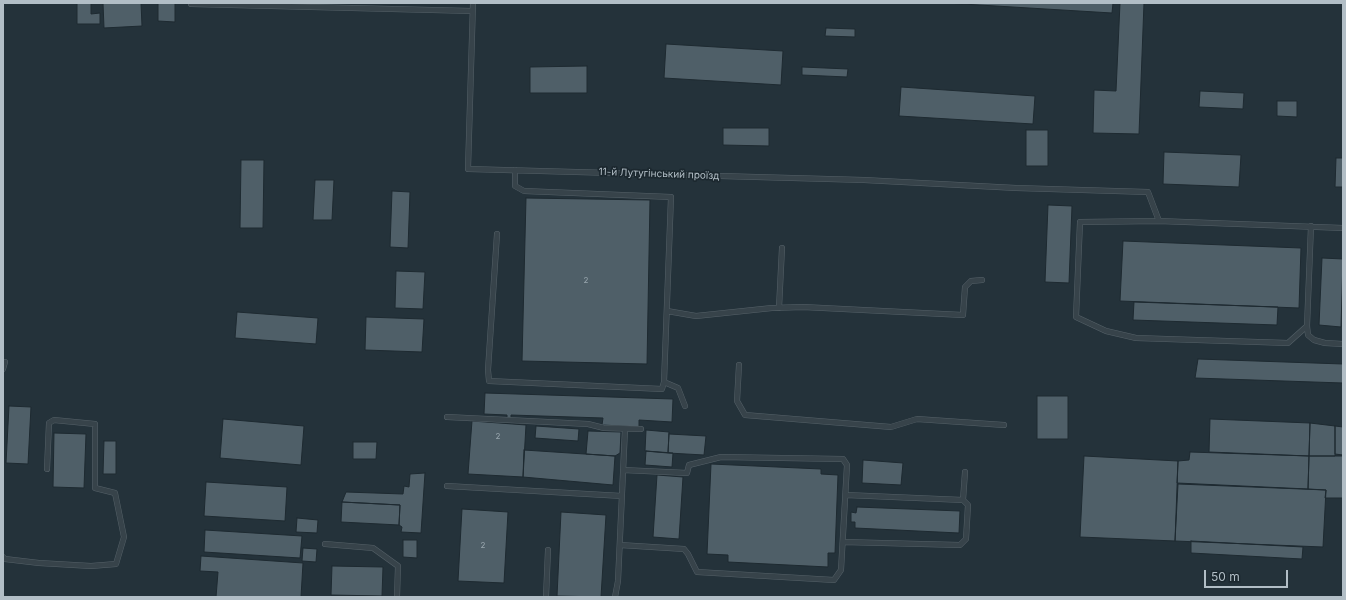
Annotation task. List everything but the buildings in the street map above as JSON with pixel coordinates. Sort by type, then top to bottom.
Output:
[{"type":"lane","name":"11-й Лутугінський проїзд","points":[[473,3],[468,169],[864,180],[1016,188],[1148,192],[1159,221]]},
{"type":"lane","points":[[191,4],[472,11]]},
{"type":"lane","points":[[497,234],[488,370],[489,381],[662,389],[664,382],[671,197],[524,191],[515,186],[515,170]]},
{"type":"lane","points":[[1307,326],[1288,343],[1136,338],[1106,330],[1076,317],[1080,222],[1159,221],[1343,228]]},
{"type":"lane","points":[[1311,226],[1307,326],[1308,335],[1314,340],[1325,343],[1343,344]]},
{"type":"lane","points":[[779,308],[782,248]]},
{"type":"lane","points":[[667,311],[696,316],[804,307],[963,315],[965,286],[971,281],[982,280]]},
{"type":"lane","points":[[3,369],[5,362]]},
{"type":"lane","points":[[739,365],[737,401],[745,415],[891,427],[917,419],[1004,424]]},
{"type":"lane","points":[[664,382],[678,388],[685,406]]},
{"type":"lane","points":[[448,417],[588,424],[604,428],[641,429]]},
{"type":"lane","points":[[3,557],[5,559],[39,563],[91,566],[116,564],[124,538],[115,493],[95,488],[95,424],[54,420],[49,423],[47,469]]},
{"type":"lane","points":[[615,597],[618,581],[625,429]]},
{"type":"lane","points":[[620,545],[684,549],[697,572],[834,580],[841,570],[847,465],[843,459],[720,457],[689,465],[686,473],[624,470]]},
{"type":"lane","points":[[963,500],[965,472]]},
{"type":"lane","points":[[447,486],[622,496]]},
{"type":"lane","points":[[843,542],[960,545],[966,539],[968,505],[963,500],[846,494]]},
{"type":"lane","points":[[325,544],[373,548],[398,566],[397,597]]},
{"type":"lane","points":[[546,597],[548,550]]}]
